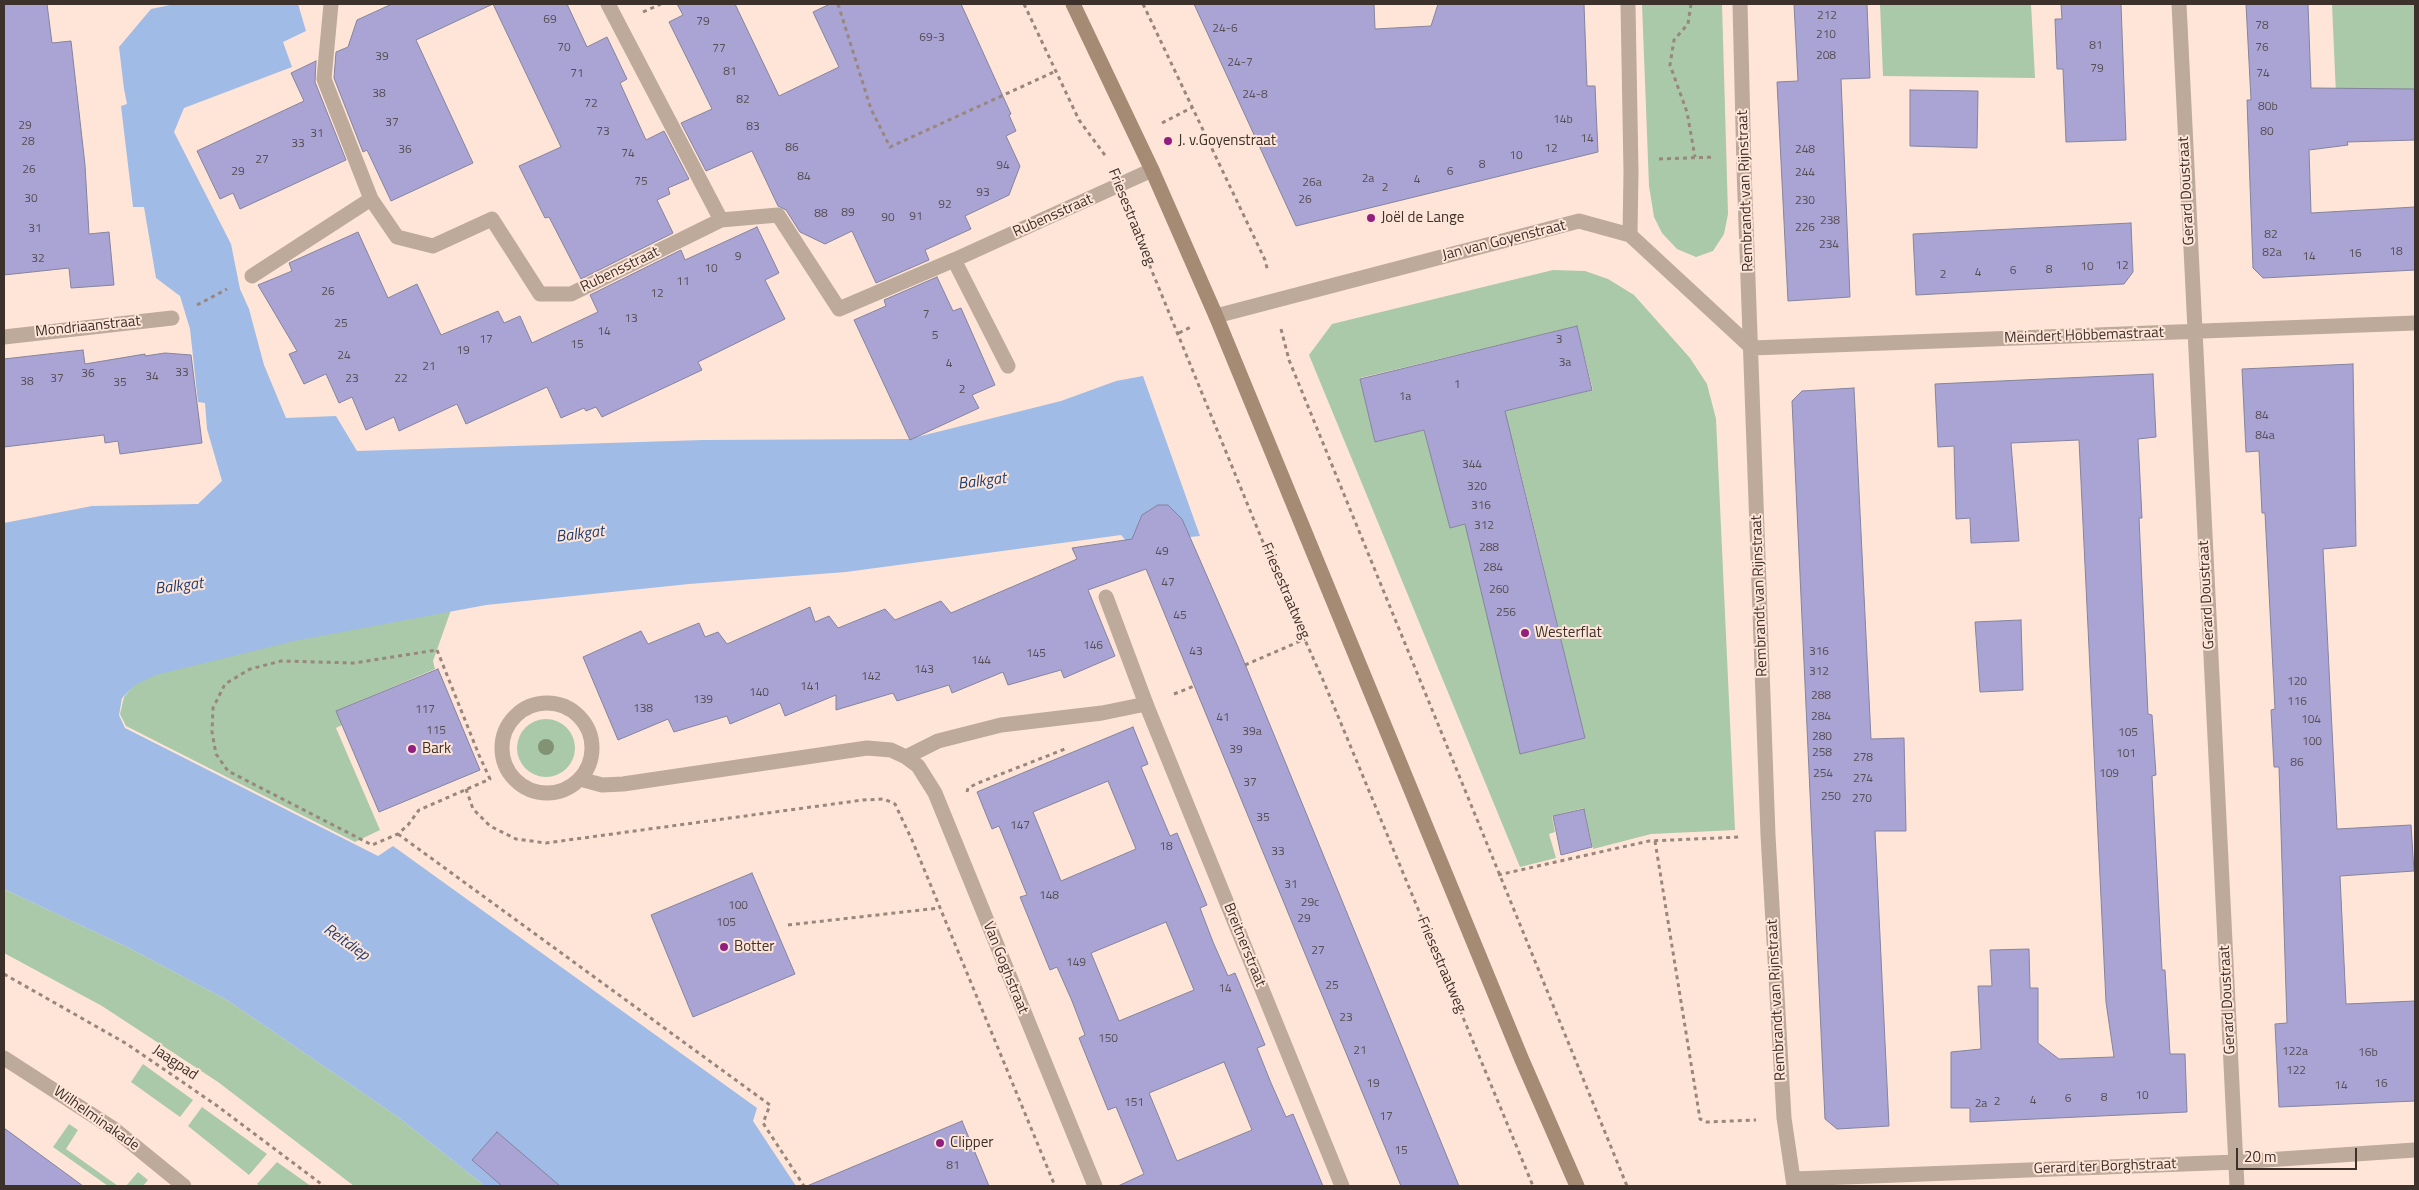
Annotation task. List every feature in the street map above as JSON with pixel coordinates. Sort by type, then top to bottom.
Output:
[{"type":"main road","points":[[1073,4],[1152,170],[1216,316],[1518,1051],[1576,1186]]},
{"type":"street","name":"Rubensstraat","points":[[331,4],[324,79],[371,199],[396,237],[433,246],[492,219],[540,294],[571,294],[721,220],[778,215],[838,309],[954,260],[1121,186],[1152,170]]},
{"type":"street","points":[[608,4],[721,220]]},
{"type":"street","points":[[1628,4],[1631,160],[1630,236]]},
{"type":"street","name":"Rembrandt van Rijnstraat","points":[[1740,4],[1768,835],[1784,1118],[1794,1183]]},
{"type":"street","name":"Gerard Doustraat","points":[[2179,4],[2237,1186]]},
{"type":"street","points":[[252,276],[371,199]]},
{"type":"street","name":"Jan van Goyenstraat","points":[[1216,316],[1579,221],[1630,236],[1752,348]]},
{"type":"street","points":[[954,260],[1008,366]]},
{"type":"street","name":"Mondriaanstraat","points":[[4,337],[172,318]]},
{"type":"street","name":"Meindert Hobbemastraat","points":[[1752,348],[2415,322]]},
{"type":"street","name":"Breitnerstraat","points":[[1106,597],[1146,704],[1342,1186]]},
{"type":"street","points":[[546,702],[562,705],[575,712],[585,723],[591,737],[592,752],[588,766],[580,779],[568,788],[554,793],[539,793],[525,788],[513,778],[505,766],[502,752],[503,737],[509,723],[519,712],[532,705],[546,702]]},
{"type":"street","points":[[906,757],[938,741],[1001,725],[1102,713],[1146,704]]},
{"type":"street","name":"Van Goghstraat","points":[[580,779],[602,785],[623,784],[867,748],[880,748],[906,757],[918,766],[935,793],[1095,1186]]},
{"type":"street","name":"Wilhelminakade","points":[[4,1058],[114,1130],[184,1186]]},
{"type":"street","name":"Gerard ter Borghstraat","points":[[1794,1183],[2236,1162],[2415,1150]]},
{"type":"path","points":[[838,4],[871,110],[890,147],[1056,71]]},
{"type":"path","name":"Friesestraatweg","points":[[1024,4],[1079,120],[1106,156],[1121,186],[1133,216],[1138,237],[1283,591],[1305,639],[1533,1186]]},
{"type":"path","points":[[1143,4],[1265,260],[1273,301],[1289,360],[1498,875],[1627,1186]]},
{"type":"path","points":[[1691,4],[1688,24],[1674,40],[1670,65],[1687,112],[1695,157]]},
{"type":"path","points":[[1136,136],[1193,108]]},
{"type":"path","points":[[1631,160],[1744,156]]},
{"type":"path","points":[[172,318],[252,276]]},
{"type":"path","points":[[1245,665],[1305,639]]},
{"type":"path","points":[[437,650],[490,779],[419,810],[408,825],[398,834],[372,845],[228,771],[216,754],[212,732],[213,708],[225,684],[250,669],[281,660],[354,663],[437,650]]},
{"type":"path","points":[[965,798],[968,788],[978,783],[1068,748]]},
{"type":"path","points":[[466,789],[473,809],[490,826],[516,839],[546,843],[884,799],[895,804],[1054,1186]]},
{"type":"path","points":[[398,834],[770,1105],[763,1123],[804,1186]]},
{"type":"path","points":[[1498,875],[1655,841],[1768,835]]},
{"type":"path","points":[[1655,841],[1700,1119],[1706,1122],[1784,1118]]},
{"type":"path","points":[[788,925],[939,908]]},
{"type":"path","name":"Jaagpad","points":[[4,974],[127,1044],[216,1105],[324,1186]]},
{"type":"green space","points":[[1642,4],[1722,4],[1728,214],[1724,234],[1713,251],[1696,257],[1677,249],[1662,233],[1654,217],[1649,186]]},
{"type":"green space","points":[[1880,4],[2031,4],[2035,78],[1883,76]]},
{"type":"green space","points":[[2332,4],[2415,4],[2415,92],[2336,95]]},
{"type":"green space","points":[[1553,270],[1585,271],[1608,279],[1634,295],[1690,358],[1707,384],[1716,419],[1735,830],[1651,834],[1593,849],[1584,808],[1552,816],[1555,832],[1549,834],[1556,858],[1520,867],[1309,355],[1332,324]],"holes":[[[1577,326],[1593,390],[1468,420],[1515,449],[1585,738],[1521,754],[1465,524],[1450,528],[1424,430],[1375,442],[1360,378]]]},
{"type":"green space","points":[[451,610],[433,661],[435,669],[338,710],[344,724],[336,728],[380,830],[355,842],[126,726],[120,714],[124,697],[136,683],[157,674],[296,639]]},
{"type":"green space","points":[[546,719],[557,721],[570,732],[575,748],[573,759],[562,772],[546,777],[535,775],[522,764],[517,748],[519,737],[530,724]]},
{"type":"green space","points":[[4,889],[129,948],[227,1000],[398,1117],[485,1186],[354,1186],[218,1082],[102,1006],[4,953]]},
{"type":"green space","points":[[143,1064],[193,1100],[180,1117],[131,1082]]},
{"type":"green space","points":[[202,1107],[267,1154],[249,1175],[188,1126]]},
{"type":"green space","points":[[69,1124],[78,1130],[66,1149],[118,1186],[108,1186],[53,1147]]},
{"type":"green space","points":[[277,1162],[311,1186],[260,1186],[257,1184]]},
{"type":"green space","points":[[138,1172],[148,1180],[143,1186],[126,1186]]},
{"type":"water","points":[[175,4],[298,4],[306,31],[283,42],[292,67],[184,108],[174,132],[231,244],[240,289],[249,309],[264,365],[286,418],[336,416],[357,451],[703,440],[909,439],[1061,401],[1116,381],[1143,376],[1200,536],[1128,543],[1121,535],[846,572],[689,584],[486,605],[294,641],[156,675],[135,685],[122,698],[119,715],[125,728],[378,856],[393,846],[757,1108],[753,1121],[796,1186],[485,1186],[398,1117],[227,1000],[129,948],[4,889],[4,523],[92,506],[198,504],[222,481],[207,429],[205,403],[198,402],[190,329],[180,296],[156,278],[144,207],[133,207],[121,106],[127,104],[119,47],[151,9]]},
{"type":"building","points":[[4,4],[47,4],[52,43],[71,41],[85,165],[89,234],[109,232],[114,285],[71,288],[69,268],[4,275]]},
{"type":"building","points":[[392,4],[493,4],[416,40],[473,163],[391,201],[367,150],[363,152],[334,78],[336,52],[348,47],[357,20]]},
{"type":"building","points":[[493,4],[567,4],[587,47],[607,37],[627,79],[620,83],[646,140],[664,131],[689,179],[668,188],[670,194],[657,200],[673,233],[581,279],[549,217],[545,218],[519,166],[561,147]]},
{"type":"building","points":[[677,4],[735,4],[779,96],[839,67],[813,12],[830,4],[961,4],[1011,114],[1009,115],[1016,131],[1006,136],[1020,166],[1009,195],[965,216],[971,229],[925,250],[929,260],[876,283],[852,231],[825,244],[800,232],[786,210],[778,206],[752,151],[706,171],[681,123],[712,109],[669,22],[683,15]]},
{"type":"building","points":[[1194,4],[1374,4],[1375,29],[1431,26],[1438,4],[1584,4],[1587,86],[1595,86],[1598,152],[1296,226]]},
{"type":"building","points":[[1794,4],[1867,4],[1870,78],[1841,79],[1850,297],[1788,301],[1777,82],[1798,81]]},
{"type":"building","points":[[2061,4],[2121,4],[2126,140],[2066,142],[2063,69],[2057,69],[2055,19],[2062,19]]},
{"type":"building","points":[[2246,4],[2308,4],[2311,88],[2415,89],[2415,140],[2347,142],[2348,145],[2309,150],[2311,213],[2415,207],[2415,270],[2263,278],[2253,268],[2247,100],[2251,100]]},
{"type":"building","points":[[316,61],[315,82],[346,160],[240,209],[233,193],[220,199],[197,151],[304,101],[291,73]]},
{"type":"building","points":[[1910,90],[1978,91],[1977,148],[1910,146]]},
{"type":"building","points":[[2131,223],[2133,272],[2124,284],[1916,295],[1913,234]]},
{"type":"building","points":[[757,227],[779,273],[765,280],[785,319],[698,362],[702,370],[602,417],[596,407],[586,411],[584,408],[561,418],[547,387],[466,424],[457,404],[399,431],[394,417],[366,430],[352,397],[339,403],[326,374],[304,384],[289,354],[297,351],[258,285],[292,271],[289,263],[358,232],[388,298],[417,284],[441,335],[498,311],[504,323],[520,316],[532,343],[598,312],[590,295],[681,250],[685,260]]},
{"type":"building","points":[[937,277],[953,311],[961,308],[995,385],[972,395],[979,408],[910,440],[854,320],[886,306],[884,300]]},
{"type":"building","points":[[1577,326],[1592,390],[1505,411],[1585,738],[1520,754],[1465,524],[1450,528],[1424,430],[1375,442],[1360,379]]},
{"type":"building","points":[[83,350],[85,364],[145,354],[145,356],[165,353],[191,355],[202,443],[120,454],[118,441],[105,443],[104,435],[4,447],[4,359]]},
{"type":"building","points":[[2353,364],[2356,546],[2323,549],[2337,829],[2411,825],[2414,871],[2340,876],[2346,1004],[2415,1001],[2415,1101],[2279,1107],[2275,1024],[2287,1023],[2279,767],[2274,767],[2271,710],[2275,709],[2265,513],[2262,513],[2259,451],[2246,452],[2242,369]]},
{"type":"building","points":[[2153,374],[2156,437],[2138,439],[2142,518],[2139,518],[2148,714],[2152,715],[2156,775],[2152,776],[2162,970],[2165,970],[2170,1054],[2185,1054],[2187,1112],[1970,1122],[1970,1108],[1951,1108],[1951,1052],[1981,1049],[1978,986],[1992,986],[1990,950],[2029,949],[2030,988],[2038,988],[2038,1043],[2059,1059],[2114,1057],[2106,1002],[2079,440],[2011,443],[2019,541],[1971,543],[1970,518],[1956,519],[1954,446],[1938,447],[1935,384]]},
{"type":"building","points":[[1854,388],[1871,739],[1904,738],[1906,831],[1875,831],[1889,1126],[1837,1129],[1825,1119],[1792,401],[1802,391]]},
{"type":"building","points":[[1158,505],[1168,505],[1182,519],[1238,647],[1459,1186],[1401,1186],[1146,569],[1088,590],[1115,656],[1064,678],[1061,670],[1008,685],[1003,672],[952,693],[949,685],[897,701],[893,693],[836,710],[836,695],[785,716],[780,703],[730,724],[727,716],[674,732],[668,719],[618,740],[583,657],[641,631],[648,644],[699,623],[705,637],[718,632],[727,644],[810,607],[815,622],[829,616],[838,628],[885,609],[895,620],[941,601],[951,613],[1077,559],[1072,548],[1132,539],[1142,515]]},
{"type":"building","points":[[2021,620],[2023,690],[1980,692],[1975,622]]},
{"type":"building","name":"Bark","points":[[438,669],[480,770],[379,812],[336,711]]},
{"type":"building","points":[[1133,727],[1148,764],[1141,767],[1170,836],[1177,833],[1207,905],[1200,908],[1213,942],[1228,976],[1235,973],[1265,1045],[1257,1048],[1271,1083],[1286,1117],[1293,1114],[1323,1186],[1118,1186],[1144,1174],[1116,1107],[1108,1110],[1079,1038],[1085,1035],[1072,1001],[1057,967],[1050,970],[1020,897],[1027,895],[999,826],[992,829],[977,792]],"holes":[[[1108,781],[1136,849],[1061,881],[1033,812]],[[1166,922],[1194,990],[1119,1021],[1091,953]],[[1224,1062],[1252,1130],[1177,1161],[1149,1093]]]},
{"type":"building","points":[[1584,809],[1592,847],[1561,855],[1553,816]]},
{"type":"building","name":"Botter","points":[[752,873],[795,974],[693,1017],[651,915]]},
{"type":"building","name":"Clipper","points":[[962,1121],[989,1186],[807,1186]]},
{"type":"building","points":[[4,1128],[83,1186],[4,1186]]},
{"type":"building","points":[[497,1132],[560,1186],[502,1186],[472,1160]]},
{"type":"place","name":"J. v.Goyenstraat","points":[[1168,141]]},
{"type":"place","name":"Joël de Lange","points":[[1371,218]]},
{"type":"place","name":"Westerflat","points":[[1525,633]]},
{"type":"place","name":"Bark","points":[[412,749]]},
{"type":"place","name":"Botter","points":[[724,947]]},
{"type":"place","name":"Clipper","points":[[940,1143]]},
{"type":"water label","name":"Balkgat","points":[[982,482]]},
{"type":"water label","name":"Balkgat","points":[[580,535]]},
{"type":"water label","name":"Balkgat","points":[[179,587]]},
{"type":"water label","name":"Reitdiep","points":[[346,943]]}]
